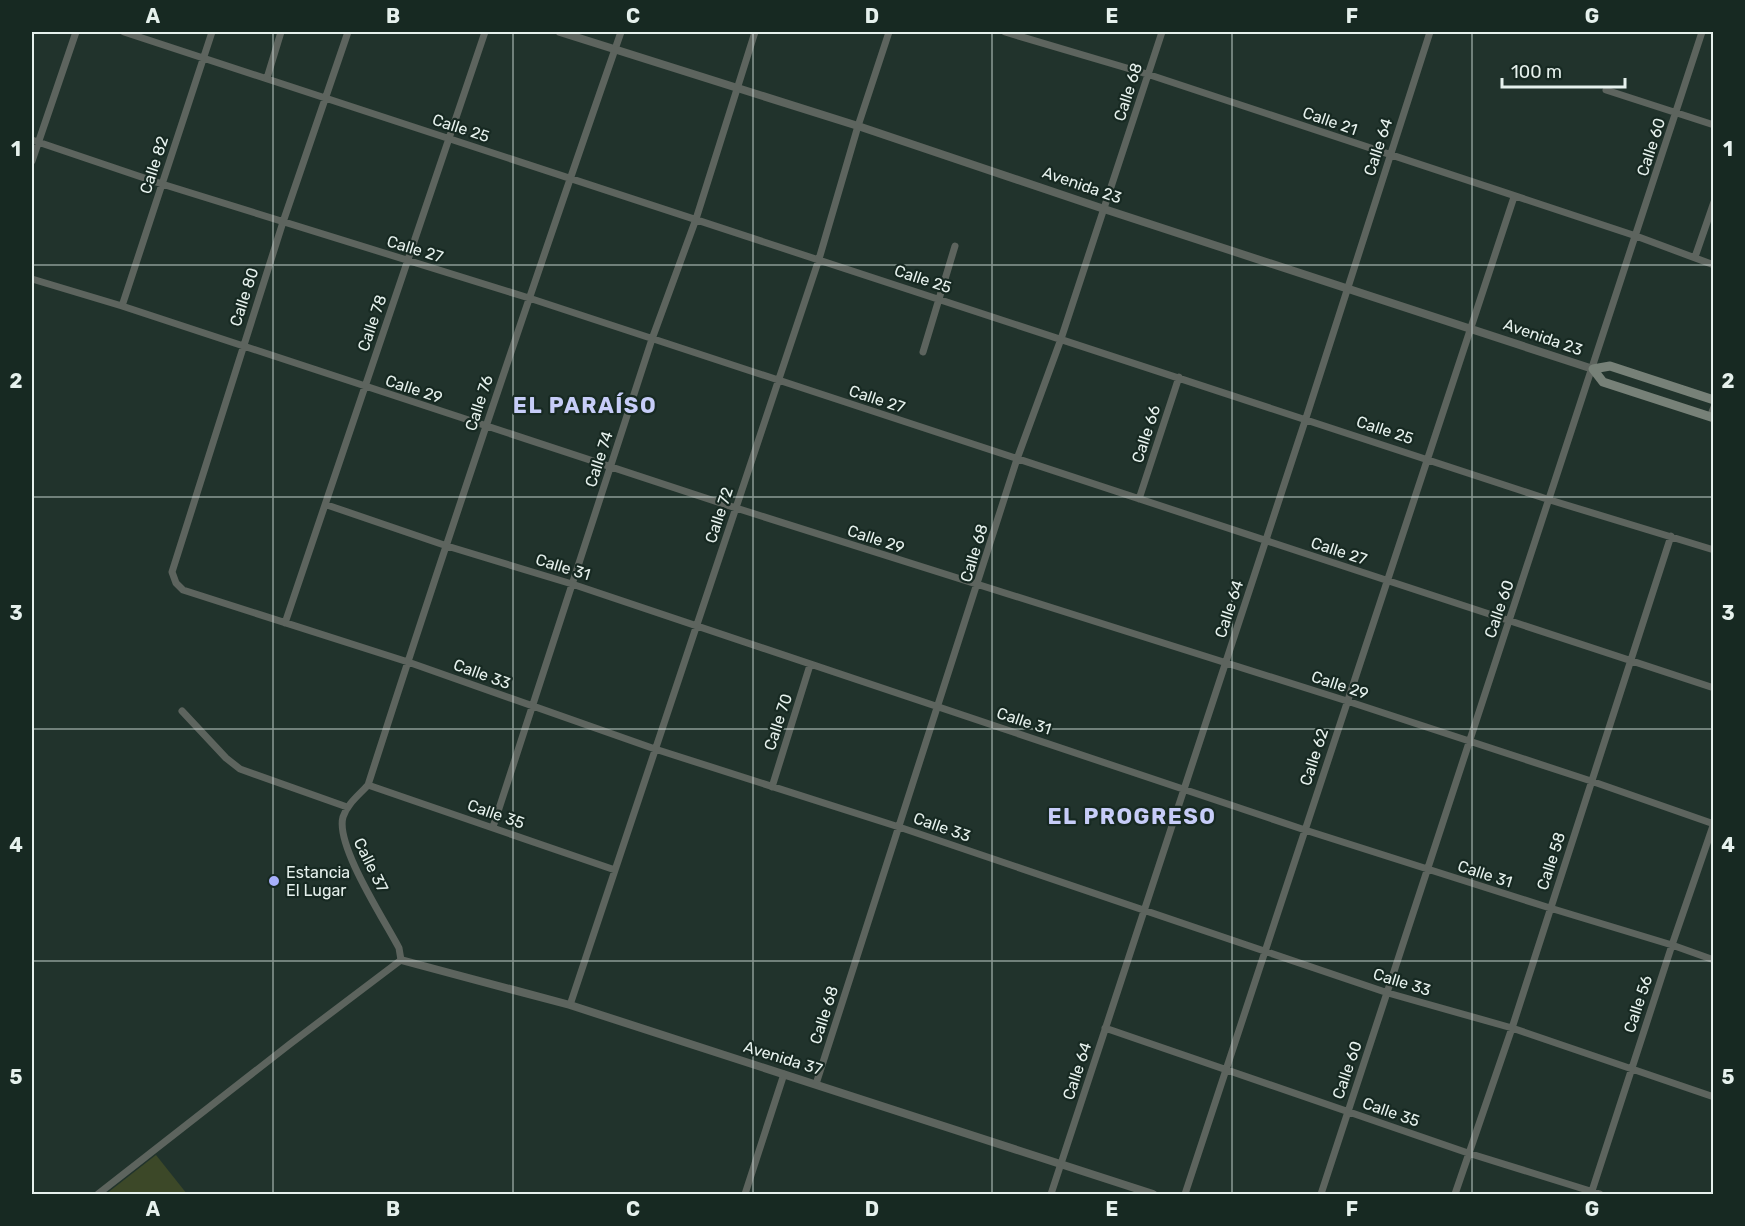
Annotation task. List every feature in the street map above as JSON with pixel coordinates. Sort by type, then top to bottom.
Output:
[{"type":"main road","name":"Avenida 23","points":[[1712,418],[1603,382],[1593,369],[1610,366],[1713,400]]},
{"type":"street","points":[[32,162],[35,141],[76,32]]},
{"type":"street","name":"Calle 25","points":[[124,32],[1428,458],[1550,500],[1713,550]]},
{"type":"street","name":"Calle 82","points":[[122,306],[212,32]]},
{"type":"street","points":[[267,78],[281,32]]},
{"type":"street","name":"Calle 80","points":[[172,572],[242,347],[348,32]]},
{"type":"street","name":"Calle 78","points":[[285,623],[327,505],[364,387],[485,32]]},
{"type":"street","name":"Avenida 23","points":[[560,32],[858,126],[1593,369]]},
{"type":"street","name":"Calle 76","points":[[368,785],[569,177],[621,32]]},
{"type":"street","name":"Calle 74","points":[[493,827],[652,339],[696,219],[755,32]]},
{"type":"street","name":"Calle 72","points":[[570,1005],[819,259],[858,126],[889,32]]},
{"type":"street","name":"Calle 21","points":[[1005,32],[1027,35],[1148,74],[1636,236],[1713,265]]},
{"type":"street","name":"Calle 68","points":[[816,1084],[1017,459],[1061,339],[1162,32]]},
{"type":"street","name":"Calle 64","points":[[1051,1194],[1266,542],[1430,32]]},
{"type":"street","name":"Calle 60","points":[[1321,1194],[1702,32]]},
{"type":"street","points":[[1606,90],[1713,125]]},
{"type":"street","name":"Calle 27","points":[[35,141],[162,184],[529,298],[1713,688]]},
{"type":"street","name":"Calle 62","points":[[1185,1194],[1514,197]]},
{"type":"street","points":[[1695,257],[1713,202]]},
{"type":"street","points":[[923,352],[955,246]]},
{"type":"street","name":"Calle 29","points":[[32,279],[122,306],[978,586],[1347,701],[1713,823]]},
{"type":"street","name":"Calle 66","points":[[1139,499],[1179,377]]},
{"type":"street","points":[[1712,418],[1713,407]]},
{"type":"street","name":"Calle 31","points":[[327,505],[447,546],[572,584],[1305,830],[1672,945],[1713,960]]},
{"type":"street","name":"Calle 58","points":[[1455,1194],[1512,1028],[1671,536]]},
{"type":"street","name":"Calle 33","points":[[172,572],[176,583],[183,590],[408,662],[655,749],[898,827],[1388,993],[1512,1028],[1713,1097]]},
{"type":"street","name":"Calle 70","points":[[772,787],[810,665]]},
{"type":"street","points":[[182,711],[226,758],[240,769],[347,807],[368,785]]},
{"type":"street","name":"Calle 35","points":[[368,785],[615,870]]},
{"type":"street","name":"Calle 37","points":[[347,807],[342,819],[341,832],[344,841],[350,857],[399,948],[401,960]]},
{"type":"street","name":"Calle 56","points":[[1591,1193],[1713,823]]},
{"type":"street","points":[[98,1194],[401,960]]},
{"type":"street","name":"Avenida 37","points":[[401,960],[570,1005],[1153,1194]]},
{"type":"street","name":"Calle 35","points":[[1105,1028],[1468,1153],[1600,1194]]},
{"type":"street","points":[[745,1194],[784,1074]]},
{"type":"green space","points":[[156,1155],[187,1194],[106,1194]]},
{"type":"place","name":"Estancia El Lugar","points":[[274,881]]},
{"type":"district","name":"EL PARAÍSO","points":[[585,405]]},
{"type":"district","name":"EL PROGRESO","points":[[1132,816]]}]
